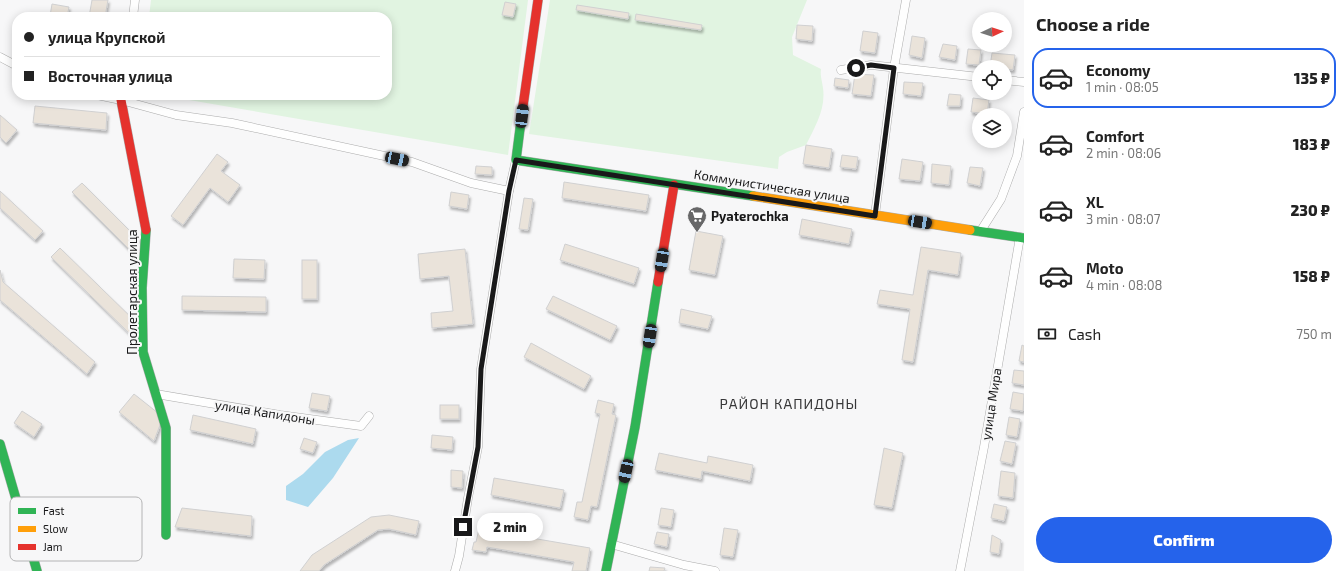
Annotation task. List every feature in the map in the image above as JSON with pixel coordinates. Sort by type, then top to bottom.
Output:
[{"type":"street","points":[[134,12],[135,0]]},
{"type":"street","points":[[455,571],[478,447],[481,369],[509,191],[516,160],[538,0]]},
{"type":"street","points":[[875,216],[894,68],[906,0]]},
{"type":"street","points":[[0,57],[12,63]]},
{"type":"street","points":[[841,70],[871,65],[972,76]]},
{"type":"street","points":[[1012,81],[1024,82]]},
{"type":"street","name":"Пролетарская улица","points":[[122,100],[147,233],[142,288],[143,352],[166,428],[166,535]]},
{"type":"street","points":[[130,100],[176,115],[232,123],[412,162],[471,183],[509,191]]},
{"type":"street","points":[[980,232],[1001,199],[1017,156],[1024,112]]},
{"type":"street","name":"Коммунистическая улица","points":[[516,160],[1022,238]]},
{"type":"street","points":[[606,571],[635,427],[674,184]]},
{"type":"street","name":"улица Мира","points":[[960,571],[1022,238]]},
{"type":"street","name":"улица Капидоны","points":[[156,394],[280,416],[361,426],[369,416]]},
{"type":"street","points":[[0,444],[15,497]]},
{"type":"street","points":[[611,544],[684,568],[715,571]]},
{"type":"street","points":[[34,561],[37,571]]},
{"type":"green space","points":[[151,0],[528,0],[508,155],[189,100],[392,100],[392,12],[150,12]]},
{"type":"green space","points":[[550,0],[807,0],[792,37],[793,55],[821,69],[824,96],[819,118],[806,145],[787,152],[779,157],[778,169],[529,134]]},
{"type":"water","points":[[359,438],[333,478],[308,507],[286,500],[286,486],[303,474],[325,452],[348,440]]},
{"type":"building","points":[[92,0],[108,0],[106,12],[90,12]]},
{"type":"building","points":[[505,2],[516,4],[513,17],[502,15]]},
{"type":"building","points":[[52,4],[69,7],[68,12],[51,12]]},
{"type":"building","points":[[577,5],[629,13],[628,19],[576,10]]},
{"type":"building","points":[[636,14],[702,25],[701,30],[635,20]]},
{"type":"building","points":[[797,25],[813,26],[812,41],[796,39]]},
{"type":"building","points":[[863,31],[878,33],[875,53],[860,51]]},
{"type":"building","points":[[912,36],[925,38],[922,58],[909,55]]},
{"type":"building","points":[[943,44],[957,46],[955,60],[939,57]]},
{"type":"building","points":[[968,49],[972,49],[972,52],[981,52],[980,60],[972,60],[972,64],[966,64]]},
{"type":"building","points":[[992,53],[1015,55],[1013,70],[1012,60],[991,60]]},
{"type":"building","points":[[855,74],[874,75],[871,96],[852,94]]},
{"type":"building","points":[[835,78],[849,80],[848,88],[834,86]]},
{"type":"building","points":[[904,82],[923,83],[921,96],[903,94]]},
{"type":"building","points":[[949,94],[961,95],[960,106],[947,106]]},
{"type":"building","points":[[973,100],[989,100],[988,108],[972,108],[971,112]]},
{"type":"building","points":[[35,106],[107,113],[106,130],[33,123]]},
{"type":"building","points":[[0,115],[17,130],[6,143],[0,137]]},
{"type":"building","points":[[806,145],[832,149],[829,168],[803,164]]},
{"type":"building","points":[[217,154],[228,162],[221,171],[240,185],[228,202],[210,188],[183,225],[171,216]]},
{"type":"building","points":[[842,155],[858,157],[856,169],[840,167]]},
{"type":"building","points":[[902,159],[923,162],[920,181],[899,179]]},
{"type":"building","points":[[932,164],[951,166],[949,185],[931,183]]},
{"type":"building","points":[[476,166],[492,167],[492,175],[475,174]]},
{"type":"building","points":[[970,167],[983,168],[980,186],[967,183]]},
{"type":"building","points":[[564,182],[649,195],[646,211],[562,198]]},
{"type":"building","points":[[82,183],[138,239],[129,249],[72,192]]},
{"type":"building","points":[[0,191],[43,231],[35,240],[0,208]]},
{"type":"building","points":[[451,192],[469,195],[467,209],[449,206]]},
{"type":"building","points":[[524,198],[533,199],[528,230],[519,229]]},
{"type":"building","points":[[802,219],[852,229],[849,244],[799,235]]},
{"type":"building","points":[[696,231],[723,236],[715,275],[689,270]]},
{"type":"building","points":[[565,244],[639,268],[634,284],[560,260]]},
{"type":"building","points":[[921,247],[961,253],[958,275],[928,270],[913,362],[902,360],[910,309],[877,304],[880,290],[913,295]]},
{"type":"building","points":[[60,248],[139,325],[130,334],[51,257]]},
{"type":"building","points":[[465,249],[473,324],[432,328],[431,313],[453,311],[449,276],[420,279],[418,254]]},
{"type":"building","points":[[234,259],[265,260],[264,279],[233,278]]},
{"type":"building","points":[[302,260],[317,260],[317,299],[302,299]]},
{"type":"building","points":[[0,270],[3,282],[95,362],[87,374],[0,300]]},
{"type":"building","points":[[182,296],[266,297],[266,312],[182,310]]},
{"type":"building","points":[[553,296],[617,326],[610,340],[546,309]]},
{"type":"building","points":[[681,309],[712,316],[708,329],[679,323]]},
{"type":"building","points":[[531,343],[591,376],[584,389],[524,357]]},
{"type":"building","points":[[1022,345],[1024,346],[1024,362],[1019,361]]},
{"type":"building","points":[[1014,370],[1024,371],[1024,385],[1012,383]]},
{"type":"building","points":[[1013,392],[1024,394],[1023,411],[1010,409]]},
{"type":"building","points":[[312,393],[330,396],[327,411],[309,408]]},
{"type":"building","points":[[134,394],[163,417],[154,441],[119,412]]},
{"type":"building","points":[[598,400],[614,404],[612,414],[616,415],[597,507],[591,506],[588,520],[574,517],[577,502],[582,502],[600,414],[595,413]]},
{"type":"building","points":[[440,405],[459,405],[459,419],[440,419]]},
{"type":"building","points":[[22,411],[42,424],[34,437],[14,423]]},
{"type":"building","points":[[193,415],[256,429],[253,444],[190,430]]},
{"type":"building","points":[[1009,417],[1020,419],[1017,437],[1006,435]]},
{"type":"building","points":[[432,435],[453,437],[452,450],[431,448]]},
{"type":"building","points":[[304,438],[317,442],[313,453],[300,449]]},
{"type":"building","points":[[1005,441],[1016,443],[1012,464],[1000,461]]},
{"type":"building","points":[[884,448],[903,453],[892,508],[874,505]]},
{"type":"building","points":[[659,453],[707,463],[708,456],[753,465],[750,481],[702,471],[701,479],[655,470]]},
{"type":"building","points":[[451,470],[463,471],[462,488],[451,487]]},
{"type":"building","points":[[1001,471],[1015,473],[1013,498],[998,496]]},
{"type":"building","points":[[494,478],[564,490],[560,508],[491,495]]},
{"type":"building","points":[[994,504],[1007,507],[1004,521],[991,518]]},
{"type":"building","points":[[182,508],[252,516],[251,536],[175,527]]},
{"type":"building","points":[[661,508],[674,510],[671,527],[658,525]]},
{"type":"building","points":[[389,515],[419,521],[416,535],[389,529],[378,530],[324,565],[319,571],[300,571],[312,555],[371,517]]},
{"type":"building","points":[[724,528],[738,530],[733,557],[720,555]]},
{"type":"building","points":[[479,529],[590,548],[586,571],[572,571],[574,562],[487,547],[486,552],[472,550],[474,542],[476,542]]},
{"type":"building","points":[[657,532],[669,534],[667,547],[654,544]]},
{"type":"building","points":[[992,535],[1001,540],[999,554],[990,552]]},
{"type":"building","points":[[650,567],[665,568],[664,571],[649,571]]},
{"type":"traffic: fast","points":[[522,113],[516,160],[753,196]]},
{"type":"traffic: fast","points":[[146,230],[142,288],[143,352],[166,428],[166,535]]},
{"type":"traffic: fast","points":[[970,230],[1024,238]]},
{"type":"traffic: fast","points":[[606,571],[635,427],[658,282]]},
{"type":"traffic: fast","points":[[0,444],[15,497]]},
{"type":"traffic: fast","points":[[34,561],[37,571]]},
{"type":"traffic: slow","points":[[753,196],[970,230]]},
{"type":"traffic: jam","points":[[522,113],[538,0]]},
{"type":"traffic: jam","points":[[121,100],[146,230]]},
{"type":"traffic: jam","points":[[658,282],[674,185]]},
{"type":"place","name":"Pyaterochka","points":[[697,233]]},
{"type":"district","name":"РАЙОН КАПИДОНЫ","points":[[789,404]]},
{"type":"route","points":[[463,527],[478,447],[481,369],[509,191],[516,160],[875,216],[894,68],[871,65],[856,68]]}]
